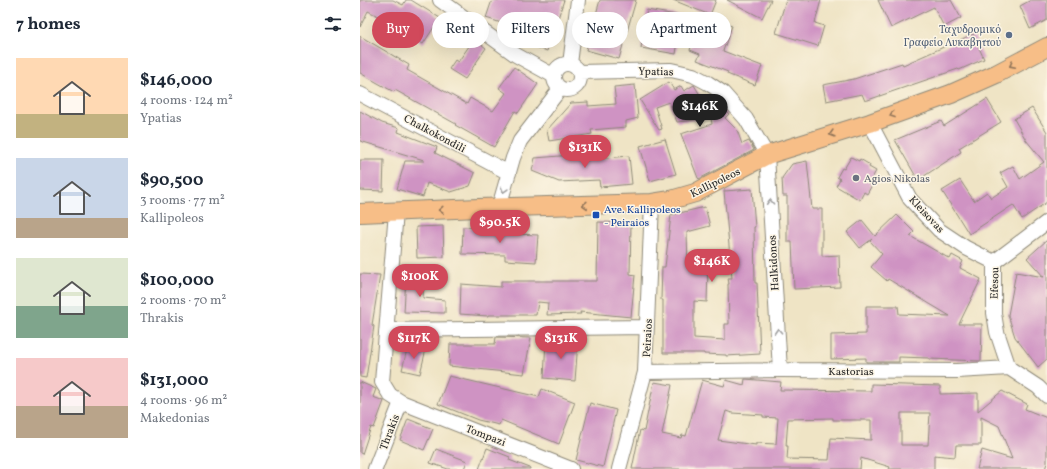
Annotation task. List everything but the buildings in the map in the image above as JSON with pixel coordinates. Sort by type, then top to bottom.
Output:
[{"type":"main road","name":"Kallipoleos","points":[[360,213],[499,207],[652,203],[671,200],[695,193],[767,155],[870,123],[951,94],[996,74],[1047,48]]},
{"type":"street","points":[[440,0],[516,54],[554,76]]},
{"type":"street","points":[[575,68],[566,64],[558,68],[554,76],[555,83],[560,89],[568,90],[576,87],[580,81],[575,68],[578,0]]},
{"type":"street","name":"Ypatias","points":[[575,68],[671,70],[693,75],[722,93],[746,119],[767,155]]},
{"type":"street","points":[[499,207],[520,141],[560,89]]},
{"type":"street","name":"Chalkokondili","points":[[360,94],[509,173]]},
{"type":"street","name":"Kleisovas","points":[[870,123],[910,199],[939,230],[966,248],[994,262]]},
{"type":"street","name":"Halkidonos","points":[[767,155],[780,370]]},
{"type":"street","name":"Peiraios","points":[[619,469],[645,372],[652,203]]},
{"type":"street","name":"Thrakis","points":[[376,469],[401,402],[390,395],[382,382],[396,212]]},
{"type":"street","name":"Efesou","points":[[1009,368],[997,332],[994,313],[994,262],[1047,222]]},
{"type":"street","points":[[387,330],[647,327]]},
{"type":"street","points":[[1009,368],[1044,389]]},
{"type":"street","name":"Kastorias","points":[[645,372],[780,370],[956,372],[1009,368]]},
{"type":"street","name":"Tompazi","points":[[401,402],[570,469]]},
{"type":"place","name":"Ταχυδρομικό Γραφείο Λυκαβηττού","points":[[1009,35]]},
{"type":"place","name":"Agios Nikolas","points":[[856,178]]},
{"type":"place","name":"Ave. Kallipoleos - Peiraios","points":[[596,215]]}]
